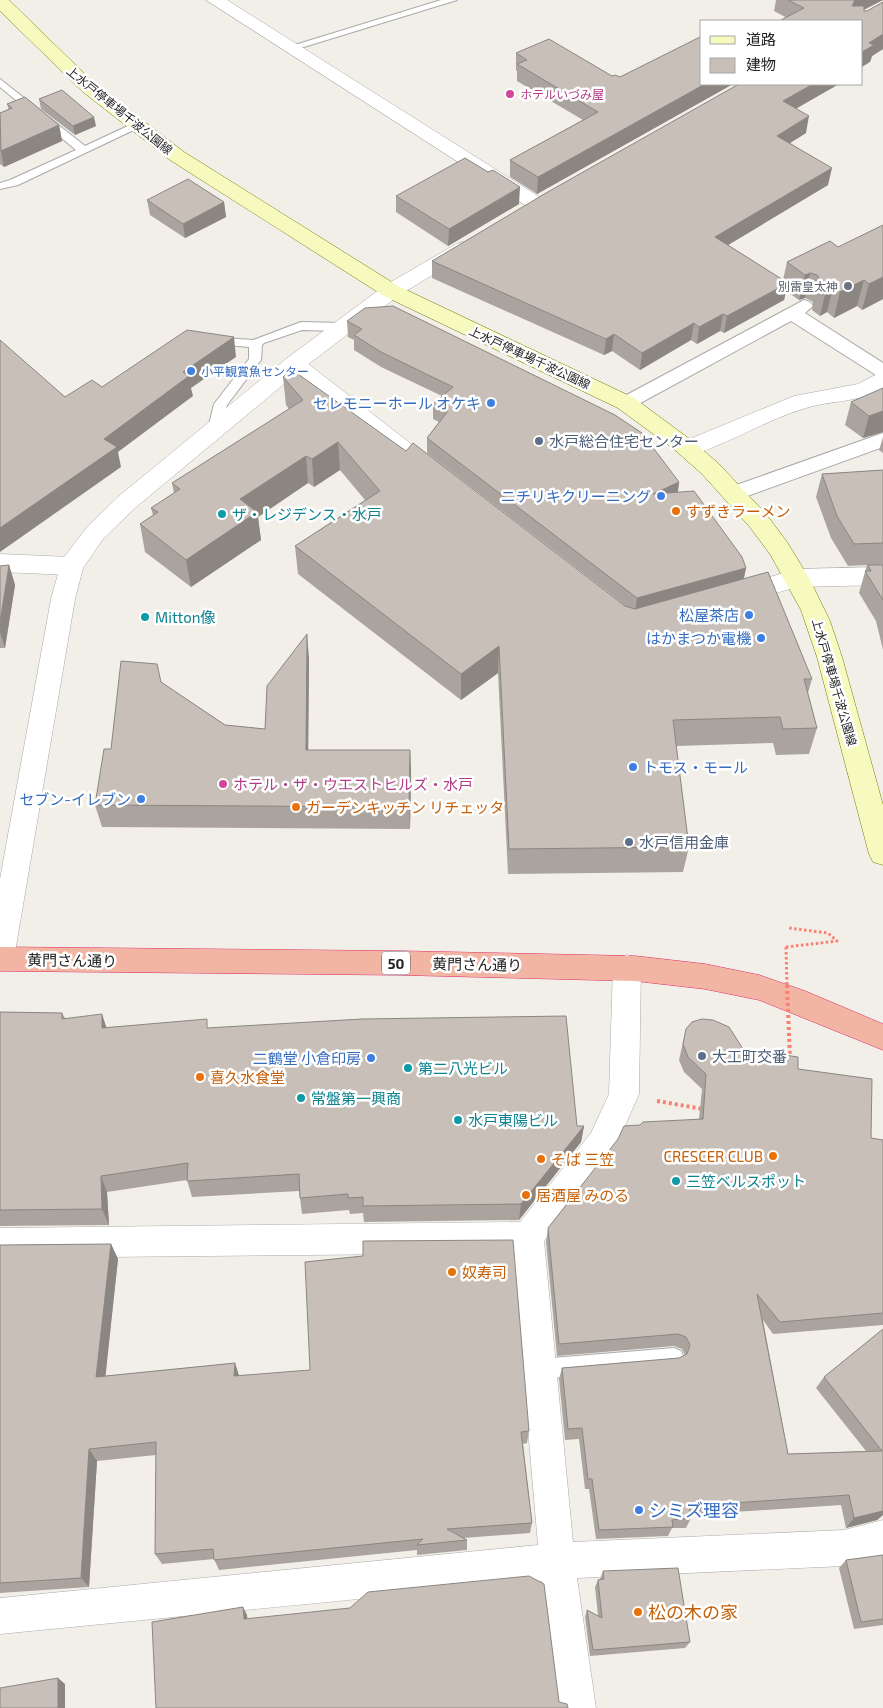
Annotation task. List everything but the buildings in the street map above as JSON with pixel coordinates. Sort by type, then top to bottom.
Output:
[{"type":"highway","name":"黄門さん通り","points":[[0,959],[319,961],[627,967],[687,973],[743,983],[801,1003],[883,1037]]},
{"type":"main road","name":"上水戸停車場千波公園線","points":[[0,0],[35,38],[89,88],[176,156],[391,291],[626,403],[657,423],[688,448],[735,493],[757,520],[797,578],[814,612],[826,646],[883,854]]},
{"type":"street","points":[[214,0],[537,204]]},
{"type":"street","points":[[0,959],[63,599],[71,566],[95,533],[127,502],[294,364],[391,291],[478,239]]},
{"type":"street","points":[[626,403],[798,309],[883,371]]},
{"type":"street","points":[[294,364],[443,480]]},
{"type":"street","points":[[688,448],[802,401],[842,395],[865,389],[883,378]]},
{"type":"street","points":[[735,493],[883,440]]},
{"type":"street","points":[[0,563],[71,566]]},
{"type":"street","points":[[717,601],[797,578],[883,576]]},
{"type":"street","points":[[577,1708],[557,1560],[528,1237],[602,1143],[624,1094],[627,967]]},
{"type":"street","points":[[0,1243],[528,1237]]},
{"type":"street","points":[[0,1616],[557,1560],[844,1548],[883,1538]]},
{"type":"lane","points":[[290,48],[452,0]]},
{"type":"lane","points":[[0,82],[84,151]]},
{"type":"lane","points":[[0,186],[14,183],[136,126]]},
{"type":"lane","points":[[215,429],[225,395],[255,360],[256,344],[260,340],[301,326],[341,327]]},
{"type":"lane","points":[[206,339],[256,344]]},
{"type":"lane","points":[[540,1370],[674,1358]]},
{"type":"path","points":[[789,928],[828,933],[837,941],[786,947],[790,1064]]},
{"type":"path","points":[[652,1100],[709,1110]]},
{"type":"place","name":"ホテルいづみ屋","points":[[510,94]]},
{"type":"place","name":"別雷皇太神","points":[[848,286]]},
{"type":"place","name":"小平観賞魚センター","points":[[191,371]]},
{"type":"place","name":"セレモニーホール オケキ","points":[[491,403]]},
{"type":"place","name":"水戸総合住宅センター","points":[[539,441]]},
{"type":"place","name":"ニチリキクリーニング","points":[[661,496]]},
{"type":"place","name":"すずきラーメン","points":[[676,511]]},
{"type":"place","name":"ザ・レジデンス・水戸","points":[[222,514]]},
{"type":"place","name":"松屋茶店","points":[[749,615]]},
{"type":"place","name":"Mitton像","points":[[145,617]]},
{"type":"place","name":"はかまつか電機","points":[[761,638]]},
{"type":"place","name":"トモス・モール","points":[[633,767]]},
{"type":"place","name":"ホテル・ザ・ウエストヒルズ・水戸","points":[[223,784]]},
{"type":"place","name":"セブン-イレブン","points":[[141,799]]},
{"type":"place","name":"ガーデンキッチン リチェッタ","points":[[296,807]]},
{"type":"place","name":"水戸信用金庫","points":[[629,842]]},
{"type":"place","name":"大工町交番","points":[[702,1056]]},
{"type":"place","name":"二鶴堂 小倉印房","points":[[371,1058]]},
{"type":"place","name":"第二八光ビル","points":[[408,1068]]},
{"type":"place","name":"喜久水食堂","points":[[200,1077]]},
{"type":"place","name":"常盤第一興商","points":[[301,1098]]},
{"type":"place","name":"水戸東陽ビル","points":[[458,1120]]},
{"type":"place","name":"CRESCER CLUB","points":[[773,1156]]},
{"type":"place","name":"そば 三笠","points":[[541,1159]]},
{"type":"place","name":"三笠ベルスポット","points":[[676,1181]]},
{"type":"place","name":"居酒屋 みのる","points":[[526,1195]]},
{"type":"place","name":"奴寿司","points":[[452,1272]]},
{"type":"place","name":"シミズ理容","points":[[639,1510]]},
{"type":"place","name":"松の木の家","points":[[638,1612]]}]
